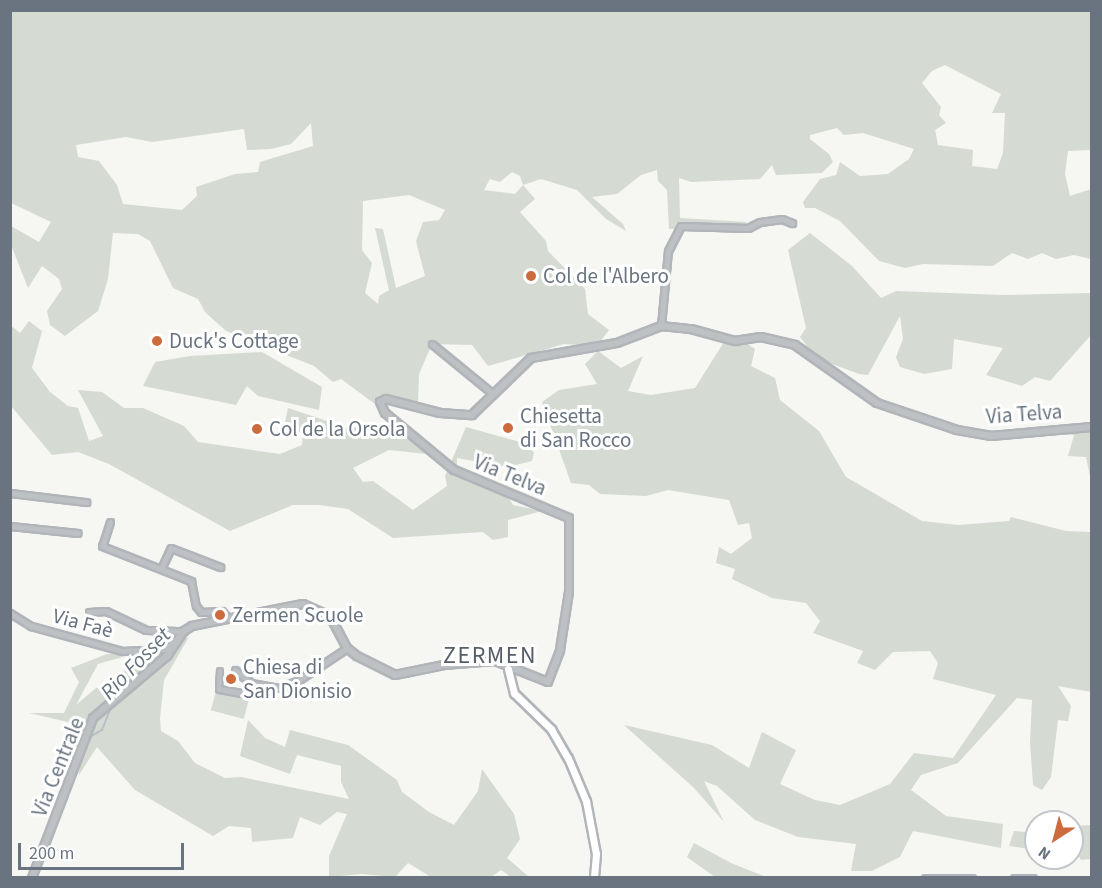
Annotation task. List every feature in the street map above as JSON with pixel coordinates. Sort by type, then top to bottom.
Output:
[{"type":"main road","points":[[508,669],[514,693],[550,729],[568,758],[586,801],[596,854],[594,878]]},
{"type":"street","points":[[661,326],[668,251],[681,226],[748,228],[760,222],[782,219],[792,223]]},
{"type":"street","name":"Via Telva","points":[[508,669],[545,683],[559,655],[569,592],[569,518],[454,470],[385,413],[380,402],[386,399],[440,413],[472,415],[531,358],[617,343],[661,326],[691,329],[735,341],[761,337],[795,345],[877,403],[957,430],[991,436],[1092,427]]},
{"type":"street","points":[[432,344],[493,394]]},
{"type":"street","points":[[10,493],[86,502]]},
{"type":"street","points":[[110,522],[102,546],[191,581],[196,606],[201,612],[222,611],[227,617]]},
{"type":"street","points":[[10,526],[78,532]]},
{"type":"street","points":[[161,569],[171,548],[220,567]]},
{"type":"street","points":[[88,612],[106,611],[146,630],[182,634],[227,617],[303,603],[330,616],[347,648],[378,669],[395,675],[444,664],[495,661],[508,669]]},
{"type":"street","name":"Via Faè","points":[[10,613],[37,628],[122,651],[165,649],[182,634]]},
{"type":"street","name":"Via Centrale","points":[[32,878],[93,718],[167,656],[182,634]]},
{"type":"street","points":[[235,670],[251,683],[288,686],[347,648]]},
{"type":"street","points":[[219,670],[219,689],[246,694],[251,683]]},
{"type":"street","points":[[925,878],[972,878]]},
{"type":"street","points":[[1014,878],[1033,878]]},
{"type":"shaded area","points":[[11,11],[1091,11],[1091,150],[1068,151],[1065,174],[1070,196],[1091,189],[1091,259],[1074,255],[1056,259],[1042,253],[1028,259],[1012,253],[993,266],[923,264],[905,268],[879,261],[840,221],[815,208],[805,208],[803,202],[820,179],[836,175],[840,162],[860,176],[888,174],[909,159],[914,149],[863,133],[844,135],[837,128],[810,135],[810,139],[829,154],[833,162],[822,173],[776,175],[772,165],[760,179],[691,182],[679,178],[680,218],[747,222],[742,231],[669,229],[667,190],[658,181],[657,170],[641,175],[617,194],[592,197],[623,224],[626,231],[606,219],[577,190],[541,179],[523,185],[535,199],[520,212],[546,241],[548,251],[585,289],[588,314],[609,330],[597,346],[564,344],[488,366],[472,345],[432,344],[419,374],[418,404],[387,397],[375,404],[341,379],[333,382],[314,366],[226,331],[205,312],[198,299],[173,288],[150,241],[138,234],[113,233],[108,279],[98,311],[65,336],[50,325],[47,311],[62,289],[59,279],[42,266],[28,288],[11,245],[11,226],[39,242],[51,222],[11,203]],"holes":[[[945,65],[1001,94],[992,113],[1005,113],[1003,153],[997,169],[972,166],[973,150],[938,145],[935,130],[946,123],[939,115],[941,107],[922,83],[932,71]],[[311,123],[313,146],[260,162],[258,172],[235,174],[196,187],[197,196],[182,210],[123,204],[117,185],[99,161],[78,157],[76,145],[126,137],[152,142],[244,129],[247,150],[271,149],[291,144]],[[512,172],[520,176],[523,185],[515,194],[484,190],[490,179],[500,182]],[[409,195],[445,210],[439,220],[423,222],[416,241],[425,276],[396,288],[383,229],[375,228],[389,290],[379,296],[378,304],[365,293],[372,263],[362,250],[363,201]]]},
{"type":"shaded area","points":[[810,233],[852,266],[881,298],[896,291],[1002,295],[1091,293],[1091,335],[1050,381],[1035,377],[1022,386],[986,375],[1003,348],[954,339],[952,369],[924,374],[900,367],[896,357],[903,339],[900,316],[868,375],[859,374],[816,358],[800,337],[806,328],[788,250]]},
{"type":"shaded area","points":[[29,321],[42,331],[32,368],[50,392],[68,406],[78,408],[89,441],[103,436],[78,390],[102,392],[124,408],[143,408],[184,426],[198,442],[280,454],[302,445],[303,433],[284,427],[288,408],[351,429],[361,424],[397,423],[436,455],[389,450],[353,468],[363,482],[373,481],[413,510],[447,486],[445,476],[466,427],[520,442],[534,452],[532,461],[507,467],[457,458],[457,465],[503,488],[513,505],[542,511],[508,520],[508,537],[493,540],[483,532],[393,538],[348,509],[319,505],[293,505],[230,531],[109,464],[78,452],[52,455],[11,406],[10,325],[20,333]]},
{"type":"shaded area","points":[[724,342],[746,343],[755,349],[751,366],[775,378],[780,400],[819,431],[846,477],[922,521],[958,525],[1009,521],[1011,517],[1066,531],[1091,532],[1091,692],[1058,686],[1071,706],[1068,721],[1058,720],[1051,777],[1042,790],[1033,785],[1030,742],[1032,700],[1017,698],[958,763],[921,775],[911,790],[946,816],[1003,824],[1001,848],[913,831],[900,857],[872,871],[851,871],[856,844],[798,837],[755,820],[717,786],[704,781],[724,822],[694,788],[624,725],[712,745],[749,768],[762,732],[796,750],[780,784],[815,800],[840,805],[890,784],[914,753],[953,758],[996,695],[933,679],[938,663],[930,651],[893,652],[875,670],[857,663],[863,651],[813,633],[820,621],[806,603],[772,598],[732,579],[735,569],[716,563],[719,547],[731,554],[752,538],[749,523],[738,525],[729,500],[668,490],[646,496],[600,494],[589,485],[571,483],[542,402],[559,390],[597,384],[585,364],[598,351],[621,368],[643,356],[628,391],[651,395],[695,388]]},
{"type":"shaded area","points":[[262,352],[322,387],[319,410],[258,396],[247,386],[236,405],[143,386],[155,362],[190,356]]},
{"type":"shaded area","points":[[1091,431],[1091,481],[1086,457],[1068,456],[1074,435],[1049,433]]},
{"type":"shaded area","points":[[189,637],[164,680],[160,718],[161,731],[178,741],[195,763],[225,778],[241,777],[349,799],[341,782],[341,766],[297,755],[290,774],[240,756],[248,720],[265,738],[285,747],[290,730],[348,745],[397,780],[402,792],[429,812],[454,825],[478,791],[482,769],[514,814],[520,839],[507,858],[529,877],[511,877],[501,870],[491,877],[431,877],[408,863],[395,877],[362,874],[329,877],[329,856],[347,814],[337,812],[320,825],[300,817],[293,838],[252,842],[251,828],[229,826],[213,836],[135,790],[97,747],[79,775],[81,736],[68,722],[29,713],[64,713],[79,682],[71,668],[107,654],[140,652],[98,664],[76,705],[96,688],[108,686],[123,672]]},
{"type":"shaded area","points":[[216,691],[249,700],[244,719],[211,710]]},
{"type":"shaded area","points":[[1084,825],[1091,825],[1091,859],[1084,860]]},
{"type":"shaded area","points":[[1014,831],[1024,832],[1024,848],[1009,846]]},
{"type":"shaded area","points":[[694,843],[731,863],[766,877],[715,877],[687,857]]},
{"type":"waterway","name":"Rio Fosset","points":[[46,851],[90,737],[102,730],[111,708],[136,686]]},
{"type":"place","name":"Col de l'Albero","points":[[531,276]]},
{"type":"place","name":"Duck's Cottage","points":[[157,341]]},
{"type":"place","name":"Chiesetta di San Rocco","points":[[508,428]]},
{"type":"place","name":"Col de la Orsola","points":[[257,429]]},
{"type":"place","name":"Zermen Scuole","points":[[220,615]]},
{"type":"place","name":"Chiesa di San Dionisio","points":[[231,679]]},
{"type":"district","name":"ZERMEN","points":[[490,656]]}]
